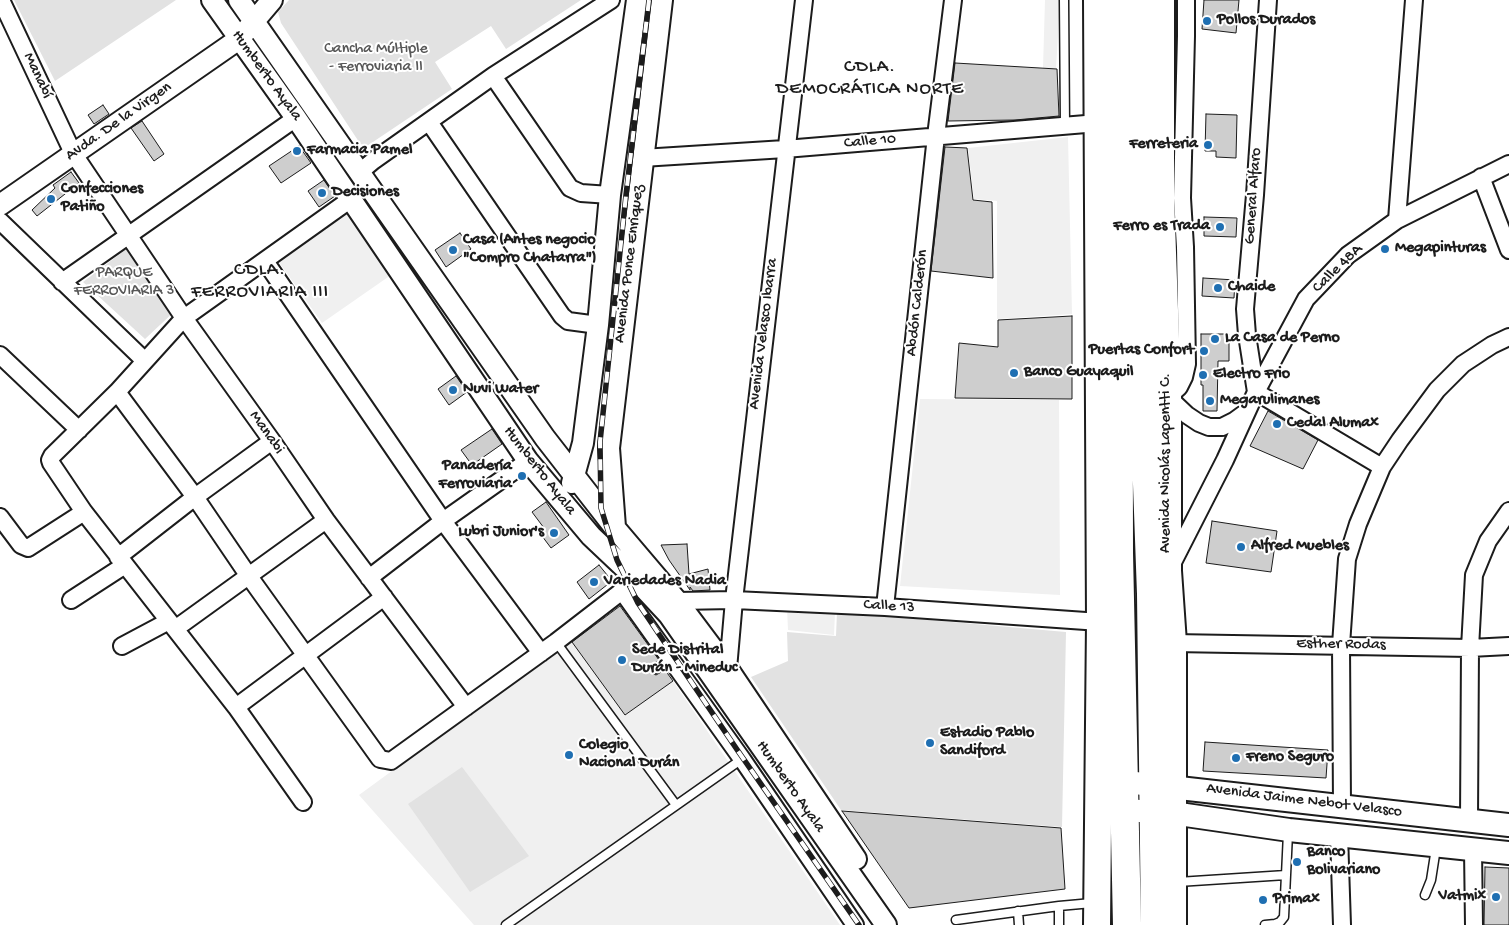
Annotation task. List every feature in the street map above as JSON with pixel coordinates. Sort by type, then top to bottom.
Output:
[{"type":"highway","points":[[1118,0],[1118,553],[1111,780],[1124,810],[1127,925]]},
{"type":"highway","name":"Avenida Nicolás Lapentti C.","points":[[1144,0],[1153,139],[1145,429],[1151,594],[1163,813],[1155,925]]},
{"type":"main road","points":[[1097,0],[1100,622],[1111,780],[1098,808],[1097,914]]},
{"type":"main road","name":"Avenida Nicolás Lapentti C.","points":[[1161,0],[1153,139],[1168,397],[1168,571],[1173,643],[1162,785]]},
{"type":"main road","name":"Avenida Jaime Nebot Velasco","points":[[1111,780],[1509,825]]},
{"type":"main road","name":"Avenida Jaime Nebot Velasco","points":[[1098,808],[1163,813],[1289,830],[1509,853]]},
{"type":"main road","name":"Avenida Nicolás Lapentti C.","points":[[1163,813],[1173,883],[1173,925]]},
{"type":"street","name":"Manabí","points":[[1,0],[73,153]]},
{"type":"street","name":"Humberto Ayala","points":[[212,0],[296,118],[528,461],[563,504],[605,549],[632,562],[677,601],[728,669],[902,925]]},
{"type":"street","name":"Humberto Ayala","points":[[239,0],[545,438],[615,528],[632,562],[886,925]]},
{"type":"street","name":"Avda. De la Virgen","points":[[1,206],[73,153],[239,39],[272,0]]},
{"type":"street","points":[[360,172],[493,76],[611,0]]},
{"type":"street","name":"Avenida Ponce Enriquez","points":[[563,504],[575,476],[583,442],[598,325],[610,195],[637,0]]},
{"type":"street","name":"Avenida Ponce Enriquez","points":[[615,528],[609,448],[662,0]]},
{"type":"street","name":"Avenida Velasco Ibarra","points":[[728,669],[734,600],[785,149],[804,0]]},
{"type":"street","name":"Abdón Calderón","points":[[884,607],[936,136],[953,0]]},
{"type":"street","points":[[1186,0],[1182,198],[1185,247],[1187,364],[1179,387],[1168,397],[1187,415],[1209,427],[1222,427],[1246,413]]},
{"type":"street","name":"General Alfaro","points":[[1256,392],[1245,309],[1255,195],[1268,0]]},
{"type":"street","points":[[1397,220],[1414,0]]},
{"type":"street","points":[[493,76],[570,188],[581,193],[610,195]]},
{"type":"street","points":[[62,282],[129,237],[296,118]]},
{"type":"street","points":[[429,122],[562,316],[568,321],[598,325]]},
{"type":"street","name":"Calle 10","points":[[642,158],[785,149],[1098,123]]},
{"type":"street","name":"Manabi","points":[[73,153],[184,318],[326,520],[466,707]]},
{"type":"street","name":"Calle 48A","points":[[1168,571],[1225,460],[1256,392],[1306,299],[1348,255],[1397,220],[1509,164]]},
{"type":"street","points":[[1481,177],[1509,250]]},
{"type":"street","points":[[303,802],[236,707],[84,512],[50,460],[117,392],[184,318],[351,199]]},
{"type":"street","points":[[1,206],[62,282],[145,361]]},
{"type":"street","points":[[265,260],[443,521],[541,653]]},
{"type":"street","points":[[1342,806],[1341,645],[1347,559],[1358,524],[1382,467],[1437,390],[1470,359],[1509,337]]},
{"type":"street","points":[[0,355],[79,430]]},
{"type":"street","points":[[117,392],[195,497],[248,575],[380,759],[385,761],[391,760],[466,707],[556,642],[622,591],[632,562]]},
{"type":"street","points":[[1256,392],[1382,467]]},
{"type":"street","points":[[71,600],[122,561],[195,497],[272,441]]},
{"type":"street","points":[[369,578],[443,521],[528,461]]},
{"type":"street","points":[[1469,820],[1470,648],[1474,575],[1488,541],[1509,511]]},
{"type":"street","points":[[0,517],[21,545],[28,548],[84,512]]},
{"type":"street","points":[[122,646],[172,625],[248,575],[326,520]]},
{"type":"street","points":[[605,549],[615,528]]},
{"type":"street","points":[[622,591],[742,759],[854,925]]},
{"type":"street","points":[[236,707],[384,598]]},
{"type":"street","name":"Calle 13","points":[[677,601],[734,600],[884,607],[1100,622]]},
{"type":"street","name":"Esther Rodas","points":[[1173,643],[1470,648],[1509,646]]},
{"type":"street","points":[[1339,835],[1342,925]]},
{"type":"street","points":[[1473,849],[1474,925]]},
{"type":"lane","points":[[1064,0],[1065,125]]},
{"type":"lane","points":[[556,642],[676,805]]},
{"type":"lane","points":[[655,669],[672,659]]},
{"type":"lane","points":[[506,925],[742,759]]},
{"type":"lane","points":[[1265,925],[1280,922],[1284,917],[1289,830]]},
{"type":"lane","points":[[1425,895],[1431,880],[1436,846]]},
{"type":"lane","points":[[1173,883],[1286,875]]},
{"type":"lane","points":[[956,920],[1059,906],[1097,914]]},
{"type":"lane","points":[[1059,906],[1059,925]]},
{"type":"lane","points":[[1018,911],[1019,925]]},
{"type":"shaded area","points":[[1045,0],[1060,0],[1056,69],[1043,68]]},
{"type":"shaded area","points":[[1068,137],[1072,314],[997,319],[997,201],[974,199],[968,148]]},
{"type":"shaded area","points":[[345,209],[391,275],[322,323],[276,258]]},
{"type":"shaded area","points":[[920,399],[1059,400],[1060,595],[900,586]]},
{"type":"shaded area","points":[[787,608],[835,612],[834,635],[788,630]]},
{"type":"shaded area","name":"Colegio Nacional Durán","points":[[571,640],[625,715],[673,681],[840,925],[474,925],[359,795]]},
{"type":"green space","points":[[14,0],[176,0],[55,81]]},
{"type":"green space","name":"Cancha Múltiple - Ferroviaria II","points":[[289,0],[581,0],[506,49],[491,26],[435,62],[452,89],[367,146],[363,146],[281,23],[278,12]]},
{"type":"green space","name":"PARQUE FERROVIARIA 3","points":[[129,247],[176,310],[145,339],[83,282]]},
{"type":"green space","name":"Estadio Pablo Sandiford","points":[[837,612],[1066,632],[1062,827],[841,810],[751,677],[788,661],[787,632],[836,636]]},
{"type":"green space","points":[[462,767],[529,856],[470,892],[408,804]]},
{"type":"building","points":[[1204,0],[1239,0],[1236,33],[1202,29]]},
{"type":"building","points":[[955,63],[1057,69],[1059,116],[1015,120],[948,121]]},
{"type":"building","points":[[103,105],[109,114],[94,124],[88,115]]},
{"type":"building","points":[[1206,114],[1237,115],[1236,158],[1216,157],[1216,151],[1205,151]]},
{"type":"building","points":[[142,121],[164,154],[154,161],[131,128]]},
{"type":"building","points":[[299,146],[311,163],[281,183],[269,166]]},
{"type":"building","points":[[945,147],[967,148],[973,200],[992,202],[993,278],[931,271]]},
{"type":"building","points":[[71,172],[79,183],[37,216],[32,210],[55,188],[53,185]]},
{"type":"building","name":"Decisiones","points":[[324,180],[335,196],[319,207],[308,191]]},
{"type":"building","name":"Ferro es Trada","points":[[1204,217],[1237,218],[1236,237],[1204,236]]},
{"type":"building","name":"Casa (Antes negocio \"Compro Chatarra\")","points":[[460,233],[471,249],[446,267],[435,250]]},
{"type":"building","name":"Chaide","points":[[1203,278],[1235,280],[1234,298],[1202,296]]},
{"type":"building","name":"Banco Guayaquil","points":[[1072,316],[1072,399],[955,398],[959,343],[998,347],[998,320]]},
{"type":"building","points":[[1201,334],[1229,334],[1229,361],[1218,361],[1217,411],[1203,411]]},
{"type":"building","name":"Nuvi Water","points":[[456,376],[467,392],[449,405],[438,389]]},
{"type":"building","name":"Cedal Alumax","points":[[1268,411],[1318,440],[1303,469],[1250,446]]},
{"type":"building","points":[[492,429],[502,444],[472,465],[461,450]]},
{"type":"building","points":[[546,502],[569,535],[551,548],[539,532],[544,528],[532,512]]},
{"type":"building","name":"Alfred Muebles","points":[[1212,521],[1277,531],[1271,572],[1206,563]]},
{"type":"building","points":[[687,544],[689,574],[708,569],[710,590],[693,591],[690,587],[690,590],[661,545]]},
{"type":"building","name":"Variedades Nadia","points":[[599,565],[612,581],[589,599],[577,582]]},
{"type":"building","name":"Sede Distrital Durán - Mineduc","points":[[620,606],[659,660],[650,666],[650,672],[656,675],[665,670],[673,681],[625,715],[572,642]]},
{"type":"building","points":[[1205,742],[1328,750],[1326,778],[1203,771]]},
{"type":"building","points":[[842,811],[1061,828],[1065,889],[909,908]]},
{"type":"building","name":"Vatmix","points":[[1485,867],[1509,868],[1509,925],[1484,925]]},
{"type":"railway","points":[[649,0],[600,442],[601,508],[617,560],[638,603],[859,925]]},
{"type":"place","name":"Pollos Durados","points":[[1207,21]]},
{"type":"place","name":"Ferreteria","points":[[1208,145]]},
{"type":"place","name":"Farmacia Pamel","points":[[297,151]]},
{"type":"place","name":"Decisiones","points":[[322,193]]},
{"type":"place","name":"Confecciones Patiño","points":[[51,199]]},
{"type":"place","name":"Ferro es Trada","points":[[1220,227]]},
{"type":"place","name":"Megapinturas","points":[[1385,249]]},
{"type":"place","name":"Casa (Antes negocio \"Compro Chatarra\")","points":[[453,250]]},
{"type":"place","name":"Chaide","points":[[1218,288]]},
{"type":"place","name":"La Casa de Perno","points":[[1215,339]]},
{"type":"place","name":"Puertas Confort","points":[[1204,351]]},
{"type":"place","name":"Banco Guayaquil","points":[[1014,373]]},
{"type":"place","name":"Electro Frio","points":[[1203,375]]},
{"type":"place","name":"Nuvi Water","points":[[453,390]]},
{"type":"place","name":"Megarulimanes","points":[[1210,401]]},
{"type":"place","name":"Cedal Alumax","points":[[1277,424]]},
{"type":"place","name":"Panadería Ferroviaria","points":[[522,476]]},
{"type":"place","name":"Lubri Junior's","points":[[554,533]]},
{"type":"place","name":"Alfred Muebles","points":[[1241,547]]},
{"type":"place","name":"Variedades Nadia","points":[[594,582]]},
{"type":"place","name":"Sede Distrital Durán - Mineduc","points":[[622,660]]},
{"type":"place","name":"Estadio Pablo Sandiford","points":[[930,743]]},
{"type":"place","name":"Colegio Nacional Durán","points":[[569,755]]},
{"type":"place","name":"Freno Seguro","points":[[1236,758]]},
{"type":"place","name":"Banco Bolivariano","points":[[1297,862]]},
{"type":"place","name":"Vatmix","points":[[1496,897]]},
{"type":"place","name":"Primax","points":[[1263,900]]},
{"type":"district","name":"CDLA. DEMOCRÁTICA NORTE","points":[[870,79]]},
{"type":"district","name":"CDLA. FERROVIARIA III","points":[[260,282]]}]
